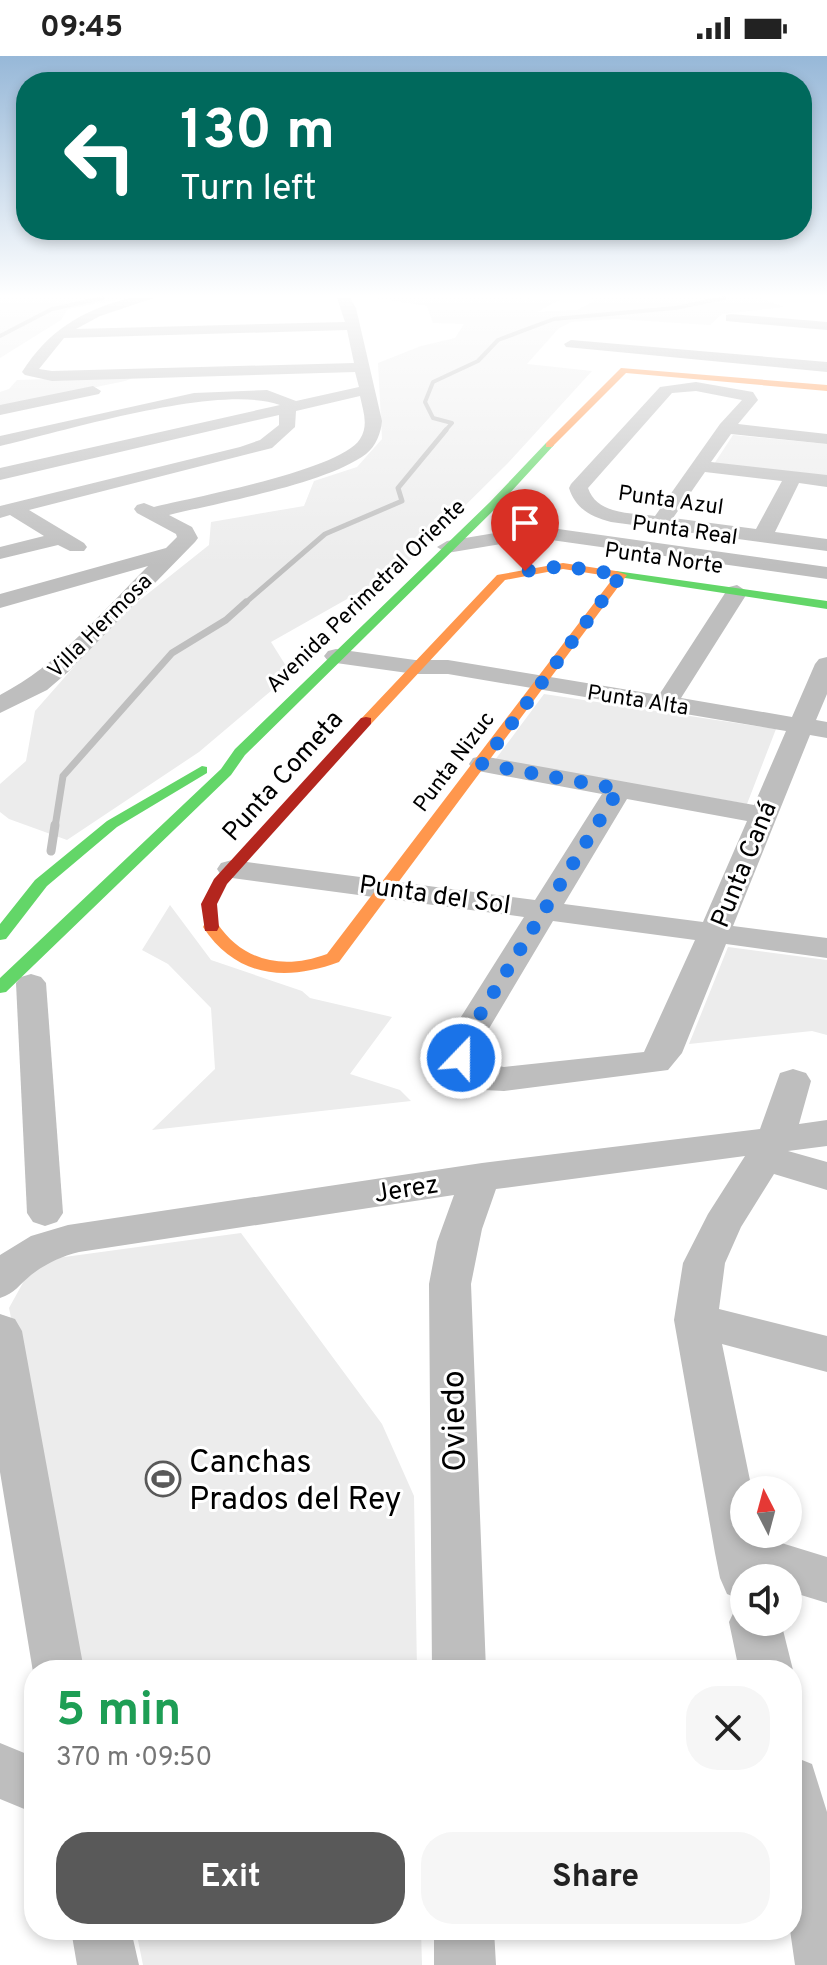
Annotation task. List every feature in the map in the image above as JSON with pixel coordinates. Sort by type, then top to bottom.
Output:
[{"type":"street","points":[[0,410],[112,387]]},
{"type":"street","points":[[103,487],[153,513],[316,470],[354,455],[367,442],[374,428],[366,387]]},
{"type":"street","name":"Avenida Perimetral Oriente","points":[[0,988],[226,772],[240,752],[494,504],[607,387]]},
{"type":"street","name":"Punta Azul","points":[[673,387],[666,390],[578,488],[582,499],[603,513],[827,545]]},
{"type":"street","name":"Punta Azul","points":[[674,387],[747,395],[750,400],[726,428]]},
{"type":"street","points":[[782,387],[827,391]]},
{"type":"street","points":[[0,474],[367,390]]},
{"type":"street","points":[[4,438],[210,395],[270,394],[288,402],[287,427],[266,444],[6,510]]},
{"type":"street","points":[[661,522],[726,428],[825,434]]},
{"type":"street","points":[[699,466],[827,481]]},
{"type":"street","points":[[763,536],[793,477]]},
{"type":"street","name":"Punta Real","points":[[494,504],[537,532]]},
{"type":"street","points":[[0,553],[69,543],[6,510]]},
{"type":"street","name":"Villa Hermosa","points":[[0,705],[38,685],[60,667],[188,534],[153,513]]},
{"type":"street","name":"Punta Real","points":[[447,547],[537,532],[827,573]]},
{"type":"street","points":[[0,601],[172,553]]},
{"type":"street","name":"Punta Norte","points":[[495,580],[563,566],[827,605]]},
{"type":"street","name":"Punta Nizuc","points":[[315,969],[333,958],[482,764],[621,575]]},
{"type":"street","name":"Punta Cometa","points":[[315,969],[288,969],[237,956],[221,945],[211,930],[208,909],[212,895],[232,869],[495,580]]},
{"type":"street","points":[[666,703],[737,592]]},
{"type":"street","name":"Punta Alta","points":[[343,649],[814,728]]},
{"type":"street","name":"Punta Caná","points":[[547,909],[460,1047],[466,1070],[484,1078],[504,1079],[655,1062],[664,1053],[763,815],[814,728],[827,664]]},
{"type":"street","name":"Avenida Perimetral Oriente","points":[[7,928],[41,883],[112,824],[184,780],[240,752]]},
{"type":"street","points":[[482,764],[763,815]]},
{"type":"street","points":[[547,909],[619,789]]},
{"type":"street","points":[[7,928],[108,837],[128,830],[159,834]]},
{"type":"street","name":"Punta del Sol","points":[[232,869],[387,887],[827,948]]},
{"type":"street","points":[[743,1564],[696,1320],[704,1263],[722,1224],[770,1150],[793,1081]]},
{"type":"street","name":"Jerez","points":[[0,1282],[38,1250],[79,1237],[482,1177],[770,1150],[827,1133]]},
{"type":"street","points":[[770,1150],[827,1176]]},
{"type":"street","name":"Oviedo","points":[[459,1660],[450,1284],[455,1247],[466,1210],[482,1177]]},
{"type":"street","points":[[696,1320],[827,1354]]},
{"type":"street","points":[[0,1331],[55,1660]]},
{"type":"street","points":[[802,1576],[827,1580]]},
{"type":"street","points":[[758,1636],[764,1660]]},
{"type":"street","points":[[0,1771],[24,1781]]},
{"type":"street","points":[[802,1818],[820,1879],[826,1965]]},
{"type":"street","points":[[103,1940],[108,1965]]},
{"type":"street","points":[[464,1940],[465,1965]]},
{"type":"shaded area","points":[[96,387],[0,407],[0,392],[9,389]]},
{"type":"shaded area","points":[[379,387],[577,387],[508,463],[402,568],[271,642],[291,674],[199,752],[67,840],[9,819],[0,812],[0,784],[26,761],[35,711],[116,619],[209,545],[211,522],[304,506],[314,481],[357,467],[382,439]]},
{"type":"shaded area","points":[[733,435],[827,444],[827,476],[714,464]]},
{"type":"shaded area","points":[[544,694],[776,729],[747,804],[495,760]]},
{"type":"shaded area","points":[[170,905],[211,960],[302,991],[310,998],[392,1017],[350,1074],[400,1090],[411,1101],[152,1130],[215,1069],[211,1008],[168,964],[142,950]]},
{"type":"shaded area","points":[[728,947],[827,960],[827,1035],[812,1031],[689,1044]]},
{"type":"shaded area","points":[[241,1233],[382,1424],[414,1496],[417,1660],[81,1660],[9,1308],[35,1261]]},
{"type":"shaded area","points":[[138,1940],[421,1940],[422,1965],[143,1965]]},
{"type":"waterway","points":[[431,387],[425,402],[433,418],[452,423],[444,432]]},
{"type":"waterway","points":[[244,604],[325,534],[402,501],[398,488],[446,430]]},
{"type":"waterway","points":[[55,827],[63,776],[172,653],[226,620],[246,602]]},
{"type":"waterway","points":[[51,851],[55,825]]},
{"type":"waterway","points":[[31,983],[45,1213]]},
{"type":"traffic: fast","points":[[0,988],[226,772],[240,752],[494,504],[549,445]]},
{"type":"traffic: fast","points":[[616,574],[827,605]]},
{"type":"traffic: fast","points":[[0,935],[41,883],[112,824],[202,770]]},
{"type":"traffic: slow","points":[[549,445],[607,387]]},
{"type":"traffic: slow","points":[[817,387],[827,388]]},
{"type":"traffic: slow","points":[[366,721],[501,577],[563,566],[616,574]]},
{"type":"traffic: slow","points":[[211,927],[234,953],[265,966],[300,967],[333,958],[621,575]]},
{"type":"traffic: jam","points":[[211,927],[209,904],[220,882],[366,721]]},
{"type":"place","name":"Canchas Prados del Rey","points":[[163,1479]]},
{"type":"route","points":[[461,1058],[460,1047],[619,789],[482,764],[621,575],[563,566],[525,571]]}]
